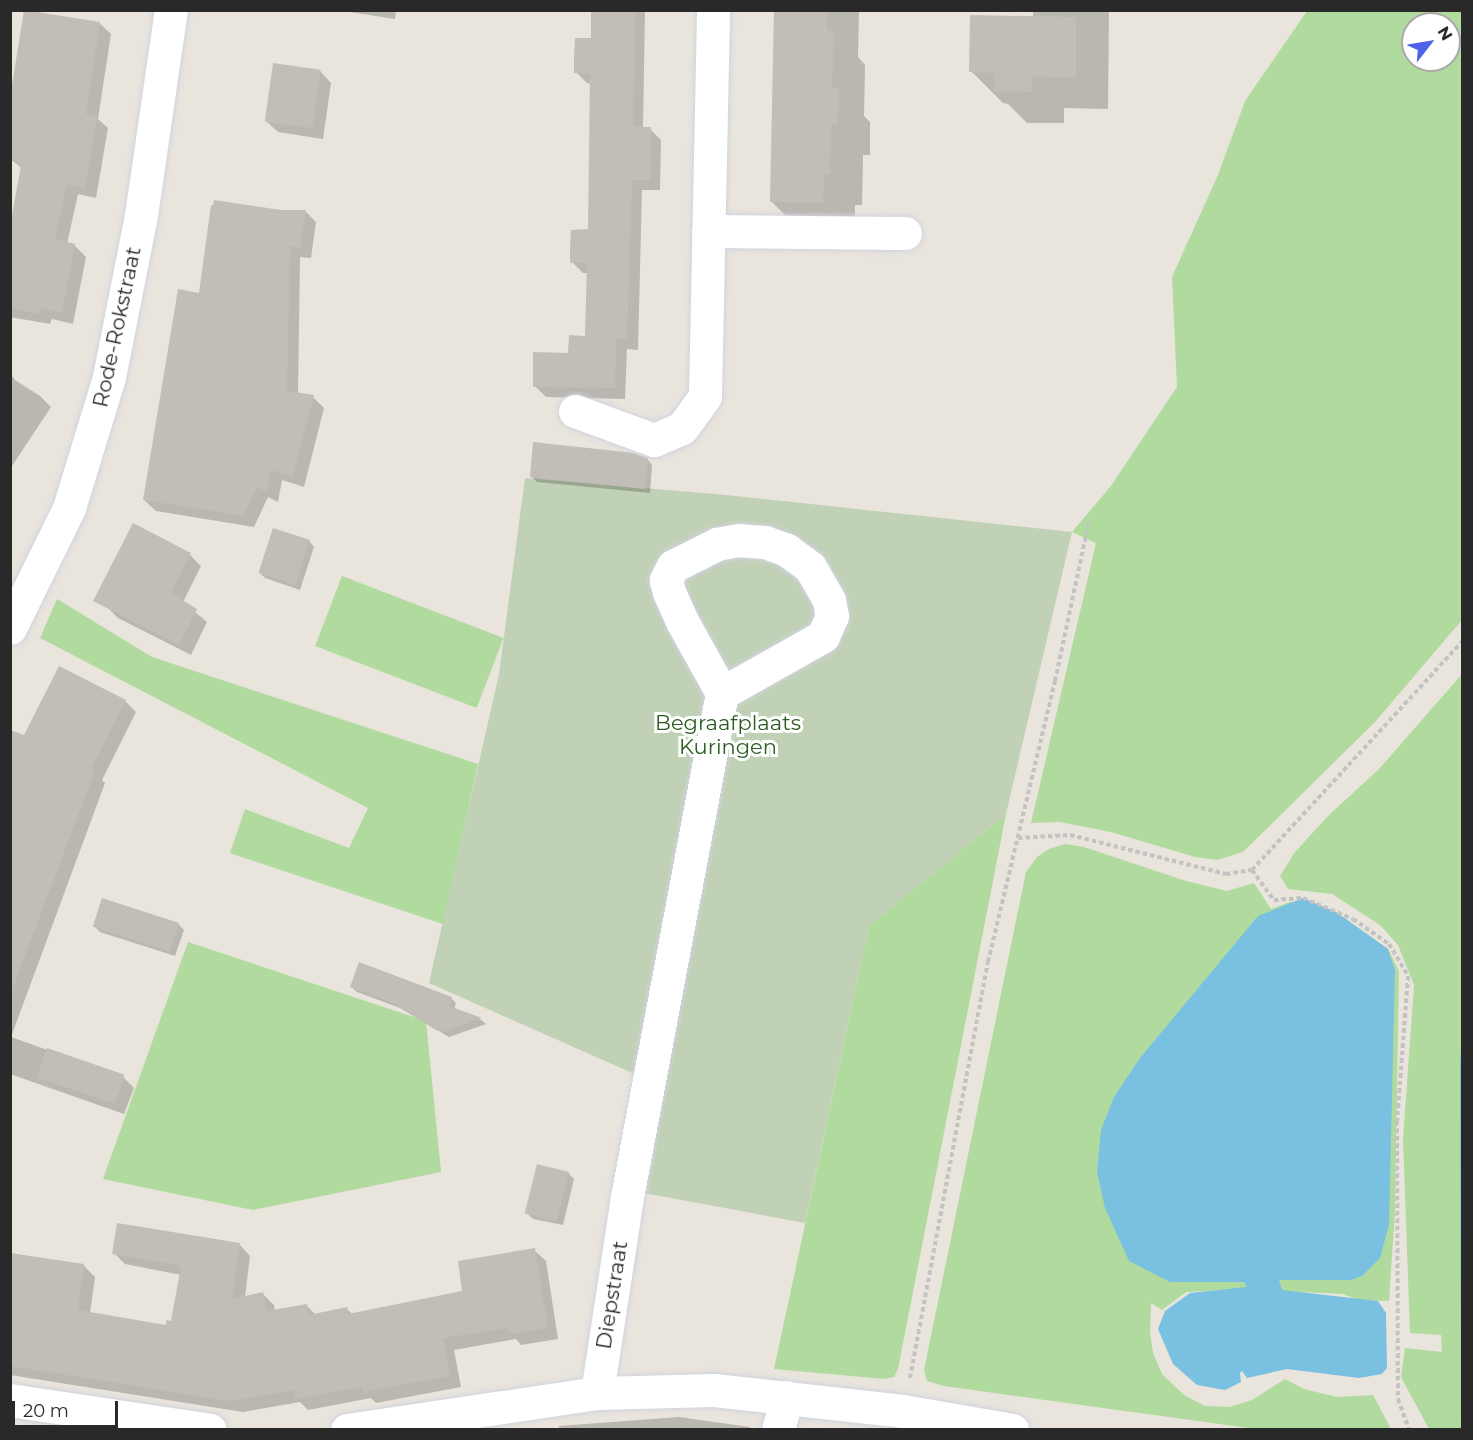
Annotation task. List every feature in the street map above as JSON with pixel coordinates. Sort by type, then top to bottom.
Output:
[{"type":"street","name":"Rode-Rokstraat","points":[[10,628],[69,508],[109,377],[141,215],[171,10]]},
{"type":"street","points":[[575,411],[654,440],[682,428],[705,396],[713,10]]},
{"type":"street","points":[[708,231],[905,233]]},
{"type":"street","points":[[739,540],[765,542],[787,549],[810,567],[829,600],[832,616],[823,636],[722,693],[683,623],[666,580],[674,566],[717,543],[739,540]]},
{"type":"street","name":"Diepstraat","points":[[597,1393],[627,1197],[722,693]]},
{"type":"street","points":[[347,1430],[597,1393],[714,1390],[903,1411],[1012,1430]]},
{"type":"street","points":[[778,1430],[788,1397]]},
{"type":"street","points":[[10,1400],[210,1430]]},
{"type":"path","points":[[903,1411],[988,962],[1089,521]]},
{"type":"path","points":[[1018,838],[1070,835],[1226,874],[1251,870],[1462,642]]},
{"type":"path","points":[[1251,870],[1274,900],[1303,898],[1353,919],[1389,944],[1408,976],[1397,1121],[1398,1399],[1409,1430]]},
{"type":"green space","points":[[1307,11],[1462,11],[1462,620],[1375,722],[1243,852],[1217,860],[1195,857],[1111,832],[1060,822],[1031,823],[1096,543],[1072,532],[1111,486],[1177,387],[1172,277],[1218,175],[1245,101]]},
{"type":"green space","name":"Begraafplaats Kuringen","points":[[525,478],[726,495],[1072,532],[1006,814],[869,926],[805,1223],[617,1188],[639,1076],[429,983],[499,674]]},
{"type":"green space","points":[[342,576],[504,638],[477,708],[315,646]]},
{"type":"green space","points":[[57,599],[152,657],[478,764],[443,924],[230,853],[245,809],[349,848],[368,808],[40,638]]},
{"type":"green space","points":[[1462,674],[1461,1429],[1429,1429],[1401,1377],[1405,1348],[1442,1352],[1441,1335],[1410,1333],[1403,1139],[1414,985],[1398,945],[1380,925],[1332,894],[1288,889],[1280,876],[1295,852],[1329,815],[1379,769]]},
{"type":"green space","points":[[1006,814],[898,1369],[894,1377],[884,1379],[774,1369],[869,926]]},
{"type":"green space","points":[[1065,844],[1084,847],[1186,881],[1227,891],[1254,883],[1271,909],[1290,902],[1313,903],[1336,912],[1388,949],[1399,971],[1395,1211],[1389,1301],[1359,1300],[1343,1294],[1240,1289],[1186,1292],[1162,1310],[1151,1303],[1150,1332],[1153,1353],[1162,1374],[1184,1395],[1205,1406],[1229,1407],[1252,1400],[1285,1379],[1304,1389],[1337,1397],[1373,1395],[1391,1429],[1256,1429],[944,1386],[927,1381],[924,1370],[1026,872],[1037,857],[1049,849]]},
{"type":"green space","points":[[188,942],[426,1021],[441,1172],[253,1210],[103,1179]]},
{"type":"water","points":[[1303,898],[1336,912],[1388,949],[1395,970],[1389,1225],[1380,1258],[1362,1276],[1351,1280],[1279,1280],[1282,1290],[1378,1301],[1386,1313],[1387,1368],[1382,1374],[1359,1378],[1287,1369],[1247,1378],[1242,1371],[1240,1373],[1241,1382],[1225,1390],[1197,1385],[1173,1364],[1158,1329],[1165,1311],[1190,1293],[1247,1287],[1244,1282],[1170,1282],[1129,1261],[1105,1208],[1097,1172],[1101,1130],[1114,1097],[1140,1058],[1258,916]]},
{"type":"water","points":[[1462,1026],[1462,1429],[1461,1430],[1460,1067]]},
{"type":"building","points":[[24,10],[100,22],[86,114],[97,116],[85,188],[67,184],[55,239],[75,244],[62,313],[40,308],[39,314],[10,308],[10,227],[21,165],[10,158],[10,98]]},
{"type":"building","points":[[591,10],[635,10],[633,127],[651,127],[650,180],[632,180],[627,339],[616,339],[615,388],[533,387],[533,352],[568,353],[569,335],[585,336],[587,263],[570,263],[570,248],[571,230],[588,229],[590,74],[574,73],[574,57],[575,38],[591,38]]},
{"type":"building","points":[[774,10],[827,10],[827,30],[834,31],[832,88],[839,88],[838,124],[831,124],[830,174],[824,174],[823,203],[770,202]]},
{"type":"building","points":[[970,15],[1076,17],[1076,78],[1033,76],[1032,92],[994,91],[994,73],[969,72]]},
{"type":"building","points":[[273,63],[321,70],[312,128],[265,121]]},
{"type":"building","points":[[214,200],[281,210],[306,210],[300,248],[290,246],[287,391],[314,395],[293,476],[271,470],[267,492],[257,487],[243,516],[143,500],[178,289],[199,293],[211,205]]},
{"type":"building","points":[[533,442],[634,453],[648,458],[645,489],[530,477]]},
{"type":"building","points":[[133,523],[191,553],[171,593],[197,609],[179,645],[93,601]]},
{"type":"building","points":[[273,528],[310,540],[296,585],[258,573]]},
{"type":"building","points":[[59,666],[126,700],[91,769],[95,771],[13,987],[10,986],[10,730],[24,735]]},
{"type":"building","points":[[102,898],[179,923],[170,952],[93,927]]},
{"type":"building","points":[[359,962],[452,997],[449,1006],[482,1018],[443,1032],[436,1030],[393,1003],[350,987]]},
{"type":"building","points":[[47,1048],[125,1075],[114,1104],[37,1077]]},
{"type":"building","points":[[537,1164],[569,1172],[557,1221],[525,1213]]},
{"type":"building","points":[[117,1223],[240,1243],[232,1299],[263,1292],[267,1311],[307,1304],[309,1315],[347,1307],[348,1314],[462,1291],[458,1261],[535,1248],[548,1328],[509,1334],[508,1328],[443,1338],[450,1376],[363,1392],[362,1387],[296,1399],[294,1390],[229,1401],[10,1366],[10,1253],[84,1264],[78,1310],[166,1325],[166,1320],[171,1321],[181,1266],[112,1254]]}]
